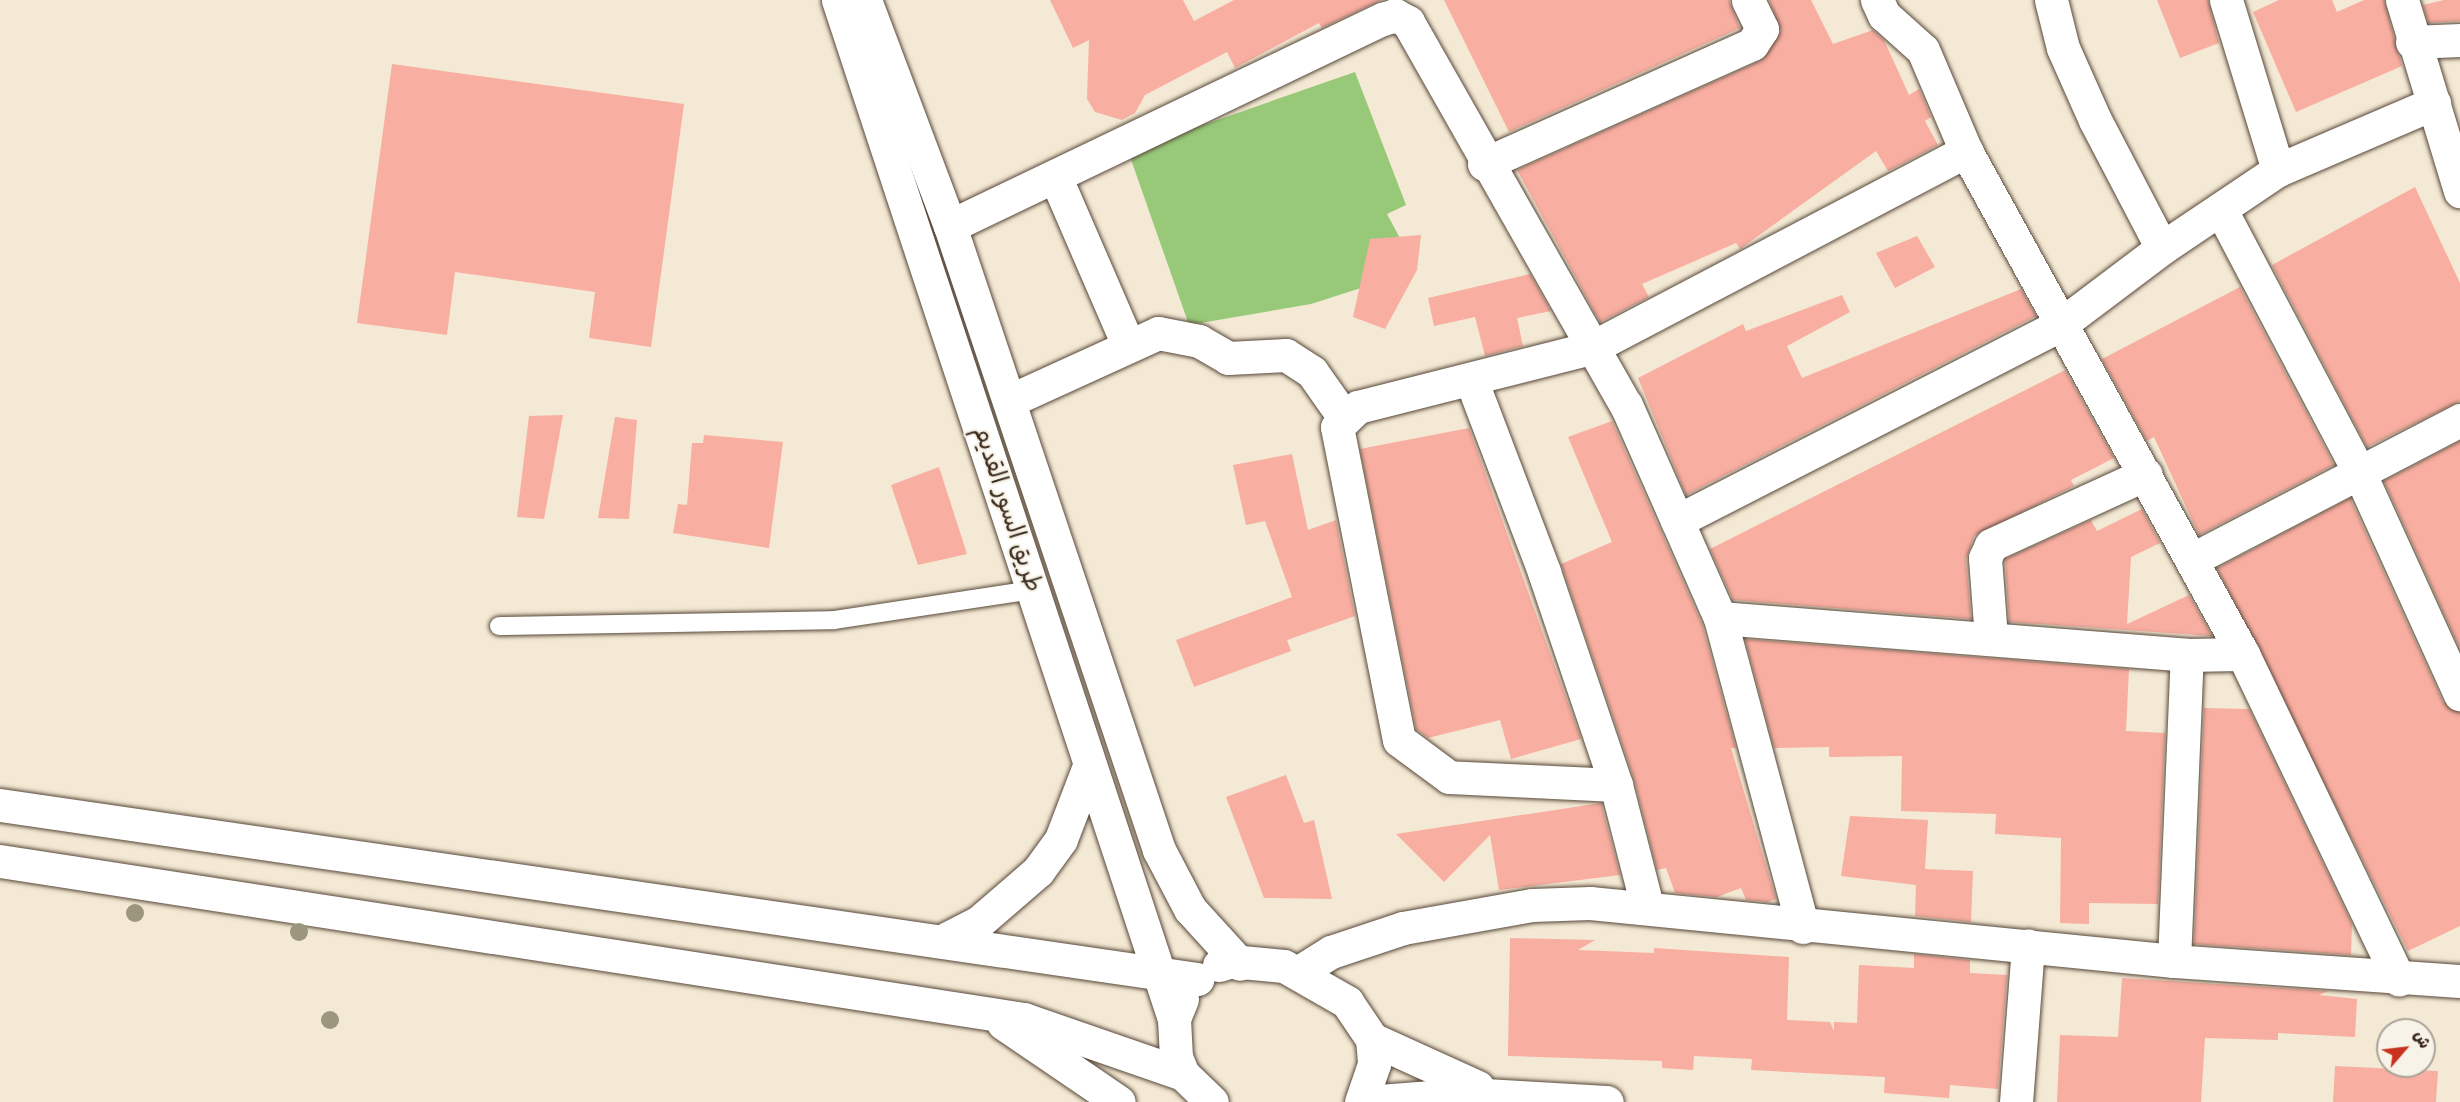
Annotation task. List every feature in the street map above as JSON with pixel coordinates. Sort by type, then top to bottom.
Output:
[{"type":"street","name":"طريق السور القديم","points":[[838,0],[1174,1019],[1176,1057],[1184,1074]]},
{"type":"street","name":"طريق السور القديم","points":[[865,0],[950,226],[1159,850],[1190,909],[1240,963]]},
{"type":"street","points":[[1484,164],[1752,44],[1762,29],[1748,0]]},
{"type":"street","points":[[1877,0],[1884,15],[1923,50],[1966,151],[2060,325],[2193,559],[2243,654],[2399,979]]},
{"type":"street","points":[[2051,0],[2063,48],[2090,110],[2162,248]]},
{"type":"street","points":[[2226,0],[2278,170]]},
{"type":"street","points":[[2402,0],[2412,42],[2434,103],[2460,191]]},
{"type":"street","points":[[950,226],[1055,176],[1378,10],[1408,22],[1484,164],[1626,405],[1720,618],[1803,927]]},
{"type":"street","points":[[2412,42],[2460,40]]},
{"type":"street","points":[[1677,521],[2060,325],[2162,248],[2278,170],[2434,103]]},
{"type":"street","points":[[1616,785],[1449,777],[1399,740],[1339,453],[1337,427],[1343,416],[1358,407],[1472,382],[1591,348],[1966,151]]},
{"type":"street","points":[[1055,176],[1128,342]]},
{"type":"street","points":[[2221,210],[2360,474],[2460,694]]},
{"type":"street","points":[[1009,401],[1128,342],[1158,333],[1198,341],[1228,358],[1286,355],[1312,372],[1343,416]]},
{"type":"street","points":[[1472,382],[1544,572],[1616,785],[1647,906]]},
{"type":"street","points":[[2193,559],[2460,420]]},
{"type":"street","points":[[1991,638],[1985,558],[1991,545],[2146,474]]},
{"type":"street","points":[[1720,618],[2187,655],[2243,654]]},
{"type":"street","points":[[2174,961],[2187,655]]},
{"type":"street","points":[[944,940],[979,922],[1038,871],[1069,821],[1089,766]]},
{"type":"street","points":[[0,805],[944,940],[1197,979]]},
{"type":"street","points":[[0,861],[989,1013],[1065,1030],[1184,1074],[1212,1102]]},
{"type":"street","points":[[1299,972],[1371,937],[1450,918],[1532,905],[1647,906],[1803,927],[2028,945],[2174,961],[2399,979],[2460,981]]},
{"type":"street","points":[[2016,1102],[2028,945]]},
{"type":"street","points":[[1174,1019],[1197,979],[1231,961],[1267,962],[1299,972],[1347,1002],[1372,1039],[1436,1071],[1503,1095]]},
{"type":"street","points":[[989,1013],[1119,1102]]},
{"type":"street","points":[[1361,1102],[1374,1064],[1372,1039]]},
{"type":"street","points":[[1365,1102],[1431,1095],[1503,1095],[1606,1102]]},
{"type":"lane","points":[[499,626],[834,620],[1032,590]]},
{"type":"green space","points":[[1355,72],[1406,205],[1387,214],[1417,270],[1311,304],[1189,325],[1128,151]]},
{"type":"building","points":[[1050,0],[1183,0],[1194,21],[1234,0],[1381,0],[1322,28],[1319,23],[1235,68],[1227,52],[1145,95],[1135,113],[1122,120],[1095,112],[1087,99],[1089,40],[1073,48]]},
{"type":"building","points":[[1444,0],[1729,0],[1740,28],[1509,132]]},
{"type":"building","points":[[1769,0],[1811,0],[1833,44],[1873,30],[1884,40],[1909,95],[1919,89],[1931,117],[1925,121],[1938,145],[1888,171],[1876,151],[1740,249],[1736,243],[1642,284],[1649,297],[1600,322],[1517,170],[1760,61],[1781,31]]},
{"type":"building","points":[[2157,0],[2208,0],[2219,43],[2180,58]]},
{"type":"building","points":[[2279,0],[2332,0],[2337,12],[2364,0],[2384,0],[2402,66],[2296,112],[2253,12]]},
{"type":"building","points":[[2444,0],[2460,0],[2460,21],[2428,23],[2423,5]]},
{"type":"building","points":[[392,64],[684,104],[651,347],[589,338],[595,292],[455,272],[447,335],[357,323]]},
{"type":"building","points":[[2415,187],[2460,283],[2460,401],[2367,447],[2272,265]]},
{"type":"building","points":[[1421,235],[1417,270],[1385,329],[1353,317],[1370,239]]},
{"type":"building","points":[[1917,236],[1935,267],[1895,288],[1876,253]]},
{"type":"building","points":[[1530,274],[1551,311],[1517,318],[1523,346],[1485,356],[1475,317],[1434,326],[1428,298]]},
{"type":"building","points":[[2240,287],[2334,465],[2199,535],[2154,437],[2147,441],[2102,359]]},
{"type":"building","points":[[2021,289],[2036,316],[1686,495],[1638,378],[1743,324],[1746,331],[1842,295],[1850,312],[1787,346],[1802,378]]},
{"type":"building","points":[[2065,370],[2114,458],[2071,480],[2074,486],[1974,536],[1966,559],[1971,619],[1733,600],[1710,549]]},
{"type":"building","points":[[563,415],[544,519],[517,517],[529,416]]},
{"type":"building","points":[[615,417],[637,420],[629,519],[598,518]]},
{"type":"building","points":[[1612,421],[1702,624],[1736,748],[1731,748],[1776,899],[1768,902],[1746,900],[1741,888],[1717,897],[1675,893],[1666,868],[1657,870],[1634,779],[1561,564],[1612,542],[1568,437]]},
{"type":"building","points":[[1469,428],[1581,739],[1511,759],[1500,720],[1428,738],[1416,729],[1360,449]]},
{"type":"building","points":[[704,435],[783,442],[769,548],[673,533],[678,504],[687,505],[692,443],[703,443]]},
{"type":"building","points":[[2460,441],[2460,649],[2384,481]]},
{"type":"building","points":[[1292,454],[1308,530],[1336,520],[1355,616],[1287,640],[1291,651],[1194,687],[1176,640],[1292,597],[1265,521],[1246,525],[1233,465]]},
{"type":"building","points":[[939,467],[967,554],[918,565],[891,485]]},
{"type":"building","points":[[2350,498],[2443,702],[2460,712],[2460,926],[2408,951],[2217,568]]},
{"type":"building","points":[[2142,509],[2160,543],[2131,557],[2127,624],[2189,595],[2212,636],[2009,622],[2005,559],[2091,520],[2097,531]]},
{"type":"building","points":[[1745,639],[2129,669],[2126,731],[2165,733],[2158,904],[2089,903],[2089,924],[2060,923],[2061,838],[1995,834],[1996,814],[1901,811],[1902,756],[1829,757],[1829,747],[1774,748]]},
{"type":"building","points":[[2204,708],[2249,709],[2352,924],[2351,955],[2194,944]]},
{"type":"building","points":[[1286,775],[1304,823],[1314,820],[1332,899],[1264,898],[1226,797]]},
{"type":"building","points":[[1601,803],[1620,875],[1499,890],[1490,835],[1444,882],[1396,834]]},
{"type":"building","points":[[1850,816],[1928,820],[1925,869],[1973,871],[1971,922],[1915,916],[1916,885],[1841,876]]},
{"type":"building","points":[[1510,938],[1595,940],[1578,950],[1654,953],[1654,948],[1789,957],[1787,1020],[1830,1022],[1834,1031],[1834,1022],[1857,1023],[1859,965],[1914,968],[1914,954],[1970,960],[1970,973],[2007,975],[1998,1089],[1950,1085],[1949,1098],[1884,1093],[1885,1077],[1751,1070],[1752,1059],[1694,1056],[1693,1070],[1662,1068],[1662,1061],[1508,1056]]},
{"type":"building","points":[[2122,978],[2328,991],[2319,995],[2357,999],[2355,1037],[2278,1033],[2278,1040],[2205,1038],[2201,1102],[2057,1102],[2060,1035],[2118,1037]]},
{"type":"building","points":[[2335,1066],[2376,1068],[2376,1078],[2436,1078],[2436,1071],[2438,1071],[2436,1102],[2333,1102]]}]
